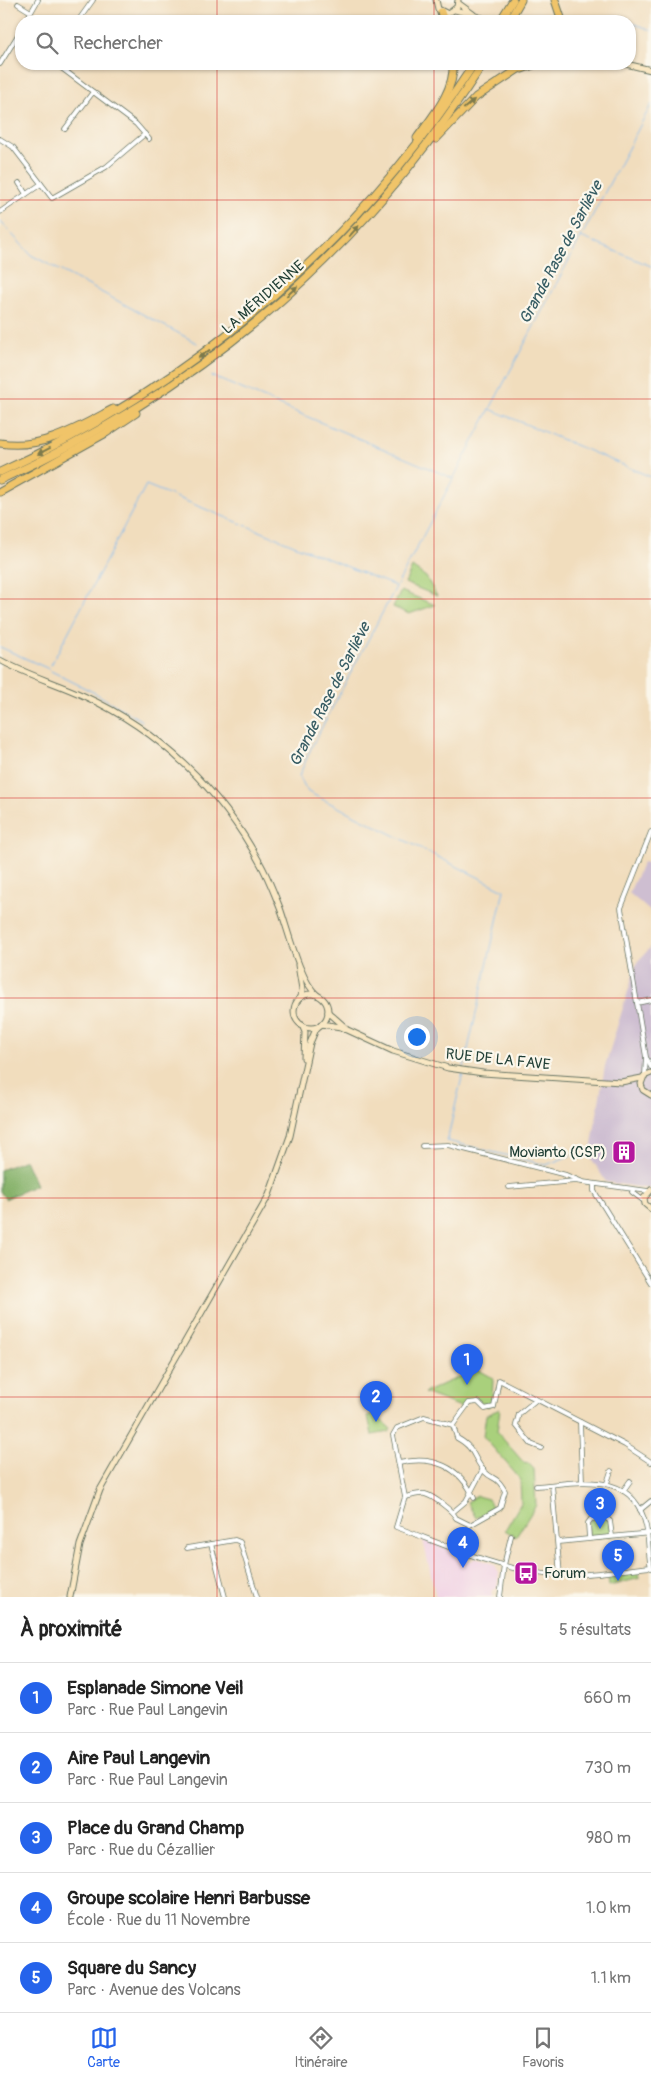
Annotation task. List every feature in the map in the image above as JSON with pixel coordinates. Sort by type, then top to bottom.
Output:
[{"type":"highway","points":[[504,15],[513,0]]},
{"type":"highway","points":[[512,15],[521,0]]},
{"type":"highway","points":[[555,0],[560,15]]},
{"type":"highway","points":[[384,186],[443,99],[451,83],[452,70]]},
{"type":"highway","name":"LA MÉRIDIENNE","points":[[0,472],[82,432],[162,384],[212,348],[274,297],[344,230],[384,186],[423,138],[470,70]]},
{"type":"highway","name":"LA MÉRIDIENNE","points":[[0,480],[84,439],[170,388],[217,355],[296,288],[347,238],[414,161],[456,104],[478,70]]},
{"type":"highway","points":[[414,161],[462,110],[500,80],[516,70]]},
{"type":"highway","points":[[500,80],[522,70]]},
{"type":"highway","points":[[0,443],[23,444],[52,439],[162,384]]},
{"type":"highway","points":[[0,492],[106,433],[154,402],[170,388]]},
{"type":"main road","points":[[436,0],[436,6],[441,12],[448,14],[454,10],[458,2],[475,15]]},
{"type":"main road","points":[[454,10],[475,15]]},
{"type":"main road","points":[[636,66],[651,70]]},
{"type":"main road","points":[[0,660],[106,707],[146,732],[183,762],[217,799],[246,840],[270,884],[307,982],[317,995],[325,1001],[328,1012],[321,1025],[316,1029],[310,1043],[288,1143],[269,1195],[100,1490],[80,1544],[70,1597]]},
{"type":"main road","points":[[292,943],[301,982],[301,997],[294,1011],[305,1032],[303,1071]]},
{"type":"main road","points":[[301,997],[311,994],[317,995]]},
{"type":"main road","name":"RUE DE LA FAVE","points":[[328,1012],[342,1025],[376,1044]]},
{"type":"main road","points":[[301,1025],[311,1028],[321,1025]]},
{"type":"main road","name":"RUE DE LA FAVE","points":[[321,1025],[341,1027],[376,1044],[429,1063],[469,1071],[621,1082],[642,1088]]},
{"type":"main road","points":[[646,1075],[642,1088],[651,1095]]},
{"type":"main road","name":"RUE DE LA FAVE","points":[[621,1082],[646,1075]]},
{"type":"main road","points":[[650,1190],[644,1201],[651,1209]]},
{"type":"street","points":[[29,15],[38,0]]},
{"type":"street","points":[[82,15],[93,0]]},
{"type":"street","points":[[18,4],[31,12]]},
{"type":"street","points":[[0,64],[15,43]]},
{"type":"street","points":[[64,70],[149,139]]},
{"type":"street","points":[[65,129],[93,92]]},
{"type":"street","points":[[0,139],[12,147],[52,198],[106,167],[145,134]]},
{"type":"street","points":[[18,183],[26,194]]},
{"type":"street","points":[[0,212],[41,184]]},
{"type":"street","points":[[646,1075],[646,1057],[622,908],[651,832]]},
{"type":"street","points":[[637,1003],[651,1000]]},
{"type":"street","points":[[646,1057],[651,1067]]},
{"type":"street","points":[[422,1146],[448,1145],[566,1175],[594,1186],[650,1190]]},
{"type":"street","points":[[509,1187],[583,1182]]},
{"type":"street","points":[[594,1186],[594,1191],[651,1283]]},
{"type":"street","points":[[628,1189],[644,1201]]},
{"type":"street","points":[[453,1425],[469,1404],[478,1402],[488,1410],[494,1407],[499,1380],[626,1445],[651,1462]]},
{"type":"street","points":[[536,1400],[518,1414],[516,1425],[531,1444],[541,1448]]},
{"type":"street","points":[[453,1425],[424,1416],[397,1428],[393,1434],[406,1497],[396,1527],[504,1565],[560,1575],[651,1568],[649,1534],[640,1510],[623,1491],[608,1483],[582,1482],[536,1486]]},
{"type":"street","points":[[580,1422],[582,1482]]},
{"type":"street","points":[[406,1497],[424,1494],[453,1512],[456,1518],[470,1525],[500,1508],[505,1491],[497,1478],[485,1472],[469,1445],[457,1438],[453,1425]]},
{"type":"street","points":[[399,1463],[417,1459],[430,1460],[452,1469],[470,1490],[474,1498]]},
{"type":"street","points":[[453,1512],[466,1501],[470,1490],[484,1469]]},
{"type":"street","points":[[608,1483],[611,1471]]},
{"type":"street","points":[[623,1491],[630,1481]]},
{"type":"street","points":[[552,1485],[560,1575]]},
{"type":"street","points":[[640,1510],[651,1501]]},
{"type":"street","points":[[589,1538],[588,1522],[591,1519],[606,1518],[610,1521],[612,1536]]},
{"type":"street","points":[[558,1542],[649,1534]]},
{"type":"street","points":[[500,1597],[504,1565],[511,1536]]},
{"type":"street","points":[[187,1548],[235,1540],[241,1544],[257,1597]]},
{"type":"street","points":[[211,1544],[226,1597]]},
{"type":"shaded area","points":[[643,862],[651,864],[651,912],[629,893]]},
{"type":"shaded area","points":[[651,947],[651,1189],[606,1182],[590,1156],[605,1066],[637,962]]},
{"type":"shaded area","points":[[423,1540],[449,1549],[453,1555],[471,1561],[476,1558],[494,1564],[499,1572],[497,1588],[492,1591],[493,1597],[436,1597]]},
{"type":"green space","points":[[412,567],[426,577],[437,596],[405,583]]},
{"type":"green space","points":[[401,591],[435,605],[409,614],[393,607]]},
{"type":"green space","points":[[25,1160],[36,1185],[5,1199],[0,1191],[0,1170]]},
{"type":"green space","points":[[477,1369],[493,1378],[492,1403],[488,1407],[476,1398],[466,1402],[461,1407],[424,1393]]},
{"type":"green space","points":[[500,1409],[497,1432],[525,1464],[527,1462],[534,1469],[536,1505],[516,1537],[505,1530],[521,1503],[520,1479],[483,1436],[486,1415]]},
{"type":"green space","points":[[373,1413],[391,1429],[389,1432],[372,1435],[368,1416]]},
{"type":"green space","points":[[477,1496],[488,1499],[493,1508],[476,1518],[467,1502]]},
{"type":"green space","points":[[605,1517],[610,1521],[612,1536],[589,1538],[588,1523],[591,1519]]},
{"type":"green space","points":[[639,1572],[640,1578],[609,1586],[608,1575]]},
{"type":"waterway","name":"Grande Rase de Sarliève","points":[[636,24],[651,30]]},
{"type":"waterway","name":"Grande Rase de Sarliève","points":[[651,105],[490,409],[651,477]]},
{"type":"waterway","points":[[0,221],[31,255],[197,343]]},
{"type":"waterway","points":[[581,237],[651,266]]},
{"type":"waterway","points":[[211,376],[452,478]]},
{"type":"waterway","name":"Grande Rase de Sarliève","points":[[464,1067],[504,890],[308,792],[299,776],[312,746],[490,409]]},
{"type":"waterway","points":[[51,665],[146,485],[395,586]]},
{"type":"waterway","points":[[0,647],[49,669]]},
{"type":"waterway","points":[[49,670],[95,693],[142,721]]},
{"type":"waterway","name":"Grande Rase de Sarliève","points":[[463,1073],[447,1141],[546,1165],[574,1154]]},
{"type":"place","name":"Movianto (CSP)","points":[[624,1152]]},
{"type":"place","name":"Esplanade Simone Veil","points":[[467,1385]]},
{"type":"place","name":"Aire Paul Langevin","points":[[376,1422]]},
{"type":"place","name":"Place du Grand Champ","points":[[600,1529]]},
{"type":"place","name":"Groupe scolaire Henri Barbusse","points":[[463,1568]]},
{"type":"place","name":"Forum","points":[[526,1573]]},
{"type":"place","name":"Square du Sancy","points":[[618,1581]]}]
